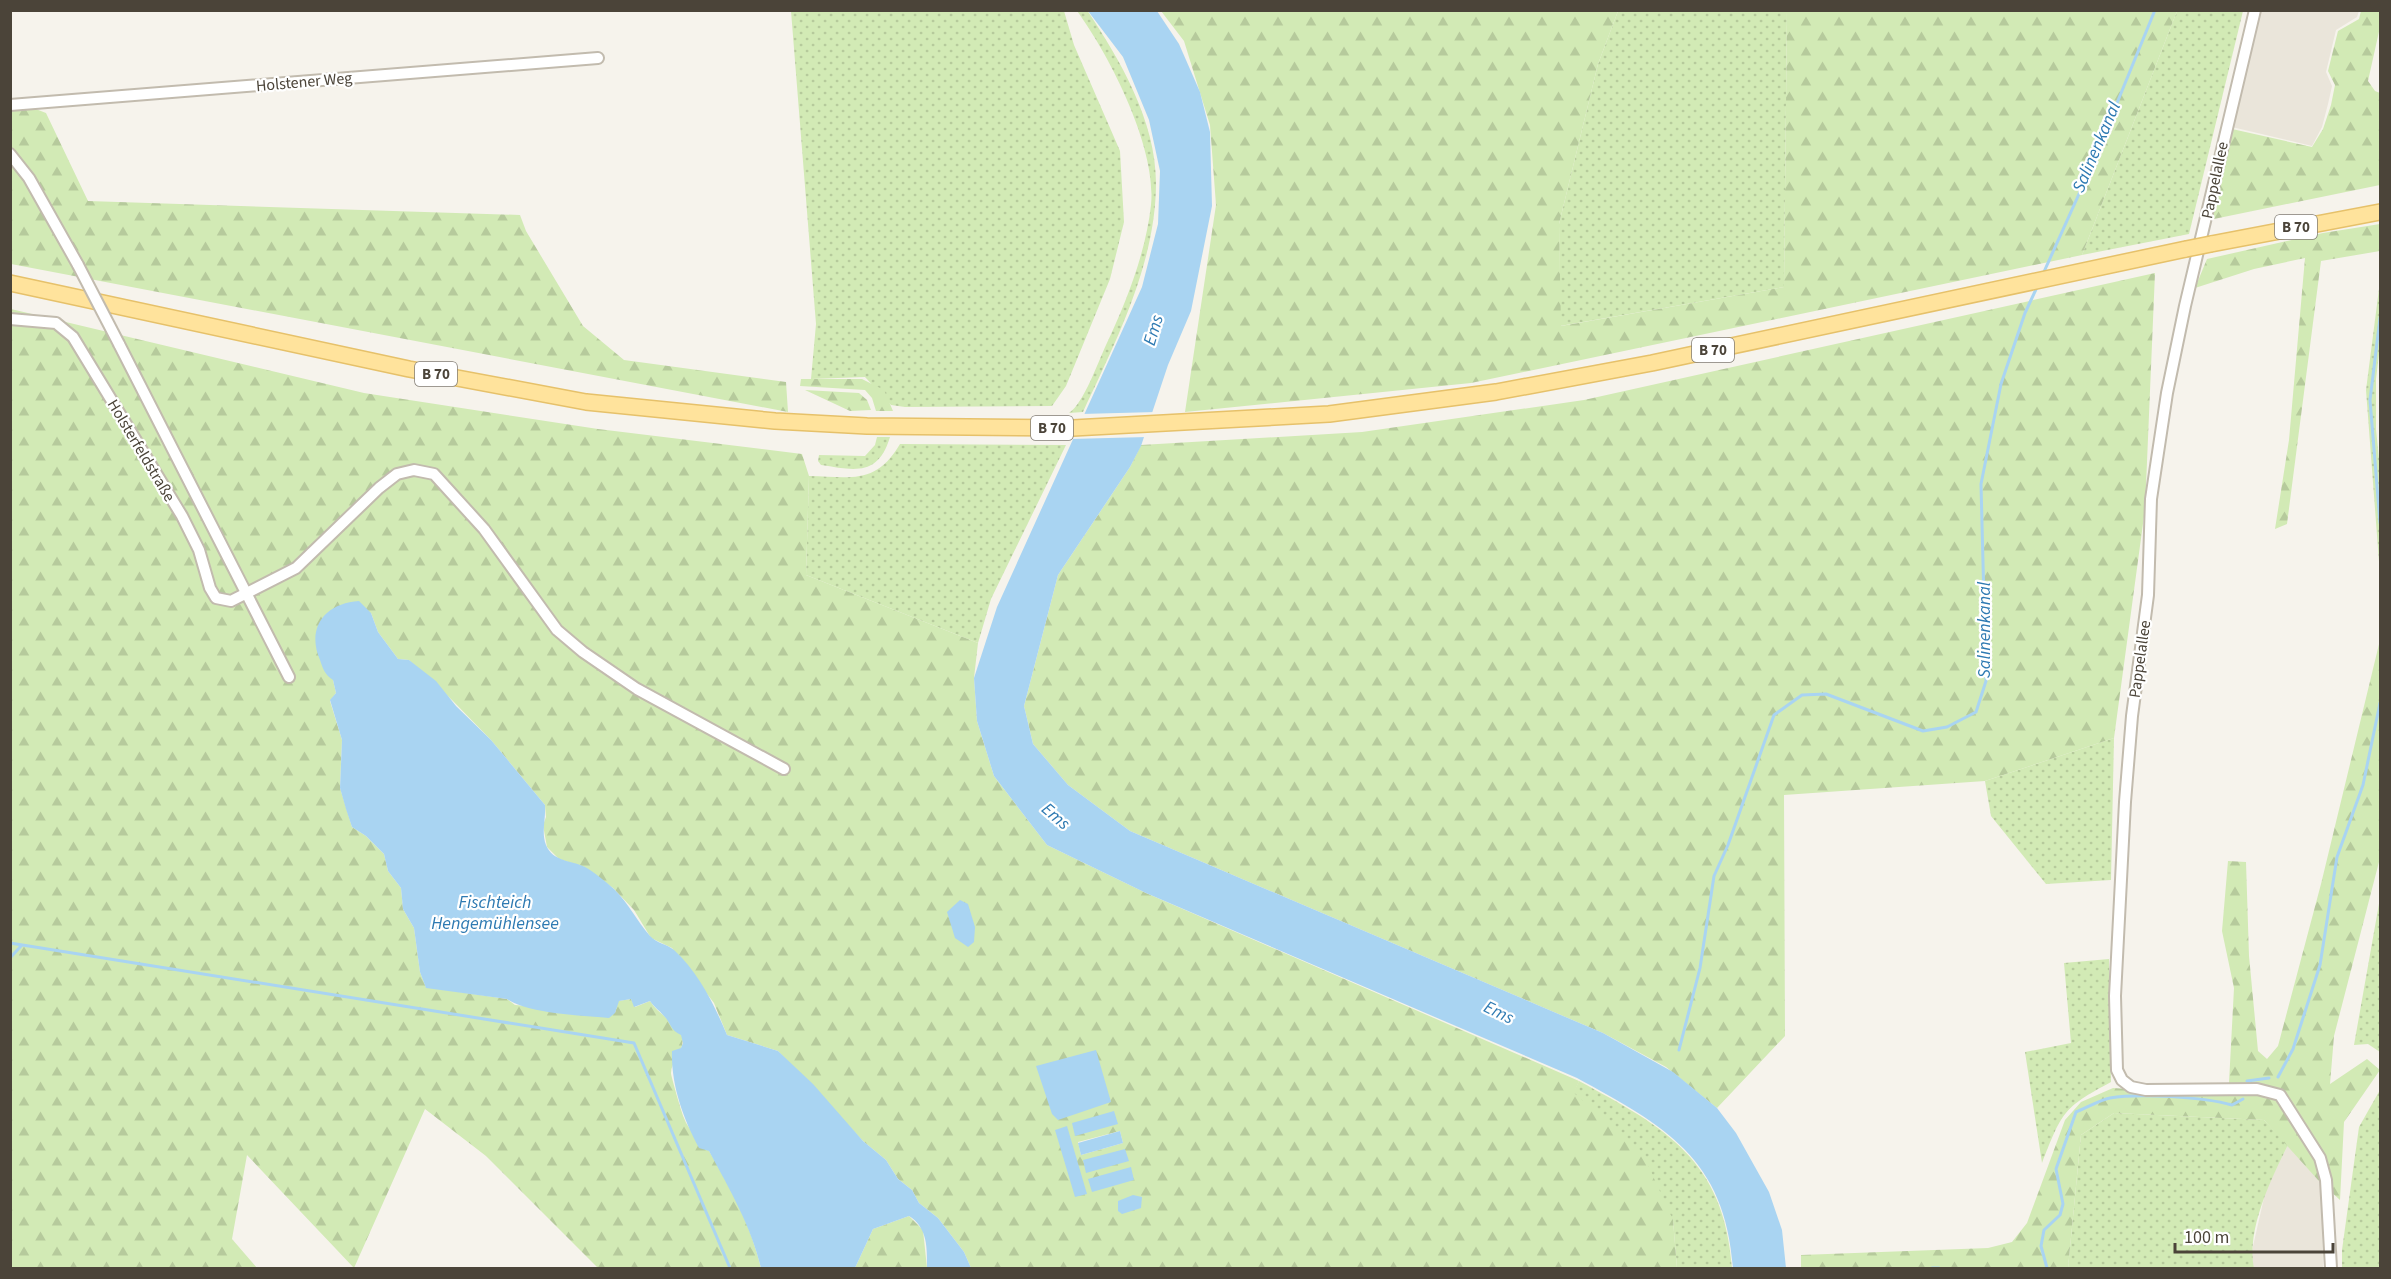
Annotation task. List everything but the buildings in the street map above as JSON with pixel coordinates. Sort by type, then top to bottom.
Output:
[{"type":"main road","name":"B 70","points":[[10,283],[409,369],[586,402],[706,416],[867,426],[1073,428],[1238,421],[1350,412],[1515,388],[1652,363],[2098,267],[2380,212]]},
{"type":"street","name":"Pappelallee","points":[[2255,10],[2185,306],[2167,393],[2151,499],[2148,595],[2132,716],[2125,802],[2115,996],[2115,1056],[2122,1080],[2139,1089],[2182,1092],[2258,1089],[2280,1095],[2320,1158],[2326,1180],[2331,1269]]},
{"type":"street","name":"Holstener Weg","points":[[10,105],[598,58]]},
{"type":"street","points":[[10,154],[35,187],[78,265],[289,676]]},
{"type":"street","name":"Holsterfeldstraße","points":[[10,318],[56,323],[73,337],[182,516],[199,550],[216,598],[231,601],[248,594]]},
{"type":"street","points":[[248,594],[296,568],[379,488],[397,474],[414,470],[434,474],[484,529],[557,630],[574,645],[637,689],[784,769]]},
{"type":"shaded area","points":[[2257,11],[2359,11],[2357,17],[2336,30],[2326,72],[2332,86],[2322,127],[2312,146],[2232,127]]},
{"type":"shaded area","points":[[2288,1145],[2322,1184],[2323,1268],[2254,1268],[2251,1255],[2266,1189]]},
{"type":"green space","points":[[1087,10],[1112,49],[1143,114],[1150,137],[1156,183],[1149,243],[1132,301],[1083,412],[1069,413],[1080,401],[1090,382],[1128,295],[1145,241],[1151,205],[1151,182],[1147,157],[1139,130],[1129,104],[1103,52],[1077,11]]},
{"type":"green space","points":[[791,11],[1064,11],[1074,45],[1120,151],[1124,222],[1110,279],[1066,386],[1052,406],[905,407],[891,405],[865,377],[811,379],[816,324]]},
{"type":"green space","points":[[1161,11],[1618,11],[1598,64],[1559,224],[1561,326],[1784,287],[1787,11],[2177,11],[2082,255],[1471,383],[1185,412],[1216,205],[1210,125],[1184,41]]},
{"type":"green space","points":[[1618,11],[1787,11],[1784,287],[1560,326],[1559,224],[1598,64]]},
{"type":"green space","points":[[2177,11],[2243,11],[2189,234],[2082,255]]},
{"type":"green space","points":[[2361,11],[2380,11],[2380,27],[2368,81],[2375,91],[2380,93],[2380,185],[2209,220],[2232,129],[2312,147],[2323,129],[2331,105],[2335,85],[2328,71],[2338,31],[2359,19]]},
{"type":"green space","points":[[10,99],[46,113],[88,201],[520,215],[526,231],[583,326],[624,360],[786,382],[788,412],[11,264]]},
{"type":"green space","points":[[2380,224],[2380,251],[2321,261],[2287,524],[2275,529],[2289,440],[2305,258],[2254,269],[2195,288],[2207,259],[2323,233]]},
{"type":"green space","points":[[2155,273],[2145,509],[2114,738],[1985,781],[1784,795],[1785,1036],[1717,1108],[1666,1067],[1603,1033],[1130,831],[1068,785],[1033,744],[1024,706],[1058,575],[1130,467],[1141,445],[1362,432],[1584,400]]},
{"type":"green space","points":[[2380,281],[2376,429],[2380,468],[2380,575],[2366,390]]},
{"type":"green space","points":[[11,309],[364,393],[598,429],[802,454],[809,476],[806,575],[978,643],[974,678],[977,721],[994,776],[1047,845],[1146,893],[1579,1081],[1574,1093],[1642,1152],[1673,1220],[1677,1268],[971,1268],[964,1252],[938,1218],[919,1203],[912,1190],[898,1179],[886,1160],[863,1141],[778,1051],[727,1035],[714,1003],[672,948],[651,938],[634,910],[613,888],[584,867],[559,859],[547,847],[543,825],[546,817],[545,805],[491,740],[452,700],[409,660],[398,659],[378,632],[371,613],[333,680],[336,693],[330,701],[342,740],[340,788],[352,827],[366,836],[384,854],[388,871],[401,888],[403,909],[414,928],[420,972],[426,987],[507,999],[515,1005],[615,1013],[618,1001],[631,999],[635,1007],[650,1001],[681,1034],[683,1039],[681,1049],[671,1073],[683,1115],[688,1127],[709,1151],[733,1193],[752,1237],[761,1268],[598,1268],[486,1156],[425,1109],[354,1268],[247,1155],[232,1239],[257,1268],[11,1268]],"holes":[[[1120,1131],[1123,1143],[1081,1155],[1078,1142]]]},
{"type":"green space","points":[[801,379],[862,379],[884,390],[893,411],[876,411],[872,398],[865,390],[800,386]]},
{"type":"green space","points":[[805,390],[859,393],[867,400],[871,410],[850,411]]},
{"type":"green space","points":[[877,437],[890,437],[885,450],[872,465],[854,469],[821,465],[818,461],[819,455],[865,456],[875,445]]},
{"type":"green space","points":[[900,444],[1066,445],[991,599],[978,643],[806,575],[809,476],[861,476],[882,466]]},
{"type":"green space","points":[[2380,640],[2380,858],[2334,1036],[2330,1084],[2367,1059],[2380,1070],[2344,1122],[2340,1200],[2318,1180],[2264,1120],[2114,1113],[2081,1135],[2068,1268],[1801,1268],[1801,1255],[1988,1248],[2012,1242],[2027,1223],[2065,1120],[2081,1102],[2113,1088],[2235,1096],[2229,1083],[2234,988],[2222,931],[2228,861],[2246,862],[2249,956],[2258,1051],[2267,1059],[2278,1046],[2321,884]]},
{"type":"green space","points":[[2114,738],[2111,880],[2046,884],[1991,816],[1985,781]]},
{"type":"green space","points":[[2380,898],[2380,1052],[2368,1044],[2354,1045]]},
{"type":"green space","points":[[2109,959],[2111,1082],[2082,1099],[2066,1114],[2054,1133],[2042,1163],[2025,1052],[2071,1043],[2064,963]]},
{"type":"green space","points":[[1579,1081],[1664,1132],[1703,1174],[1717,1200],[1727,1231],[1732,1268],[1677,1268],[1673,1220],[1573,1093]]},
{"type":"green space","points":[[2380,1090],[2380,1268],[2342,1268],[2342,1250],[2359,1127]]},
{"type":"green space","points":[[2114,1113],[2264,1120],[2288,1145],[2274,1173],[2257,1221],[2252,1253],[2254,1268],[2068,1268],[2081,1135]]},
{"type":"green space","points":[[909,1216],[923,1230],[927,1268],[855,1268],[873,1229]]},
{"type":"water","name":"Ems","points":[[1088,11],[1157,11],[1179,44],[1200,92],[1210,132],[1212,206],[1191,311],[1168,365],[1141,446],[1130,467],[1058,575],[1024,706],[1033,744],[1068,785],[1130,831],[1603,1033],[1673,1072],[1717,1108],[1736,1133],[1769,1192],[1782,1230],[1786,1268],[1733,1268],[1728,1230],[1718,1199],[1703,1172],[1685,1150],[1663,1130],[1637,1112],[1577,1078],[1146,893],[1047,845],[994,776],[977,721],[974,678],[997,607],[1142,287],[1158,224],[1160,171],[1149,120],[1123,57]]},
{"type":"water","name":"Fischteich Hengemühlensee","points":[[359,601],[371,613],[378,632],[398,659],[409,660],[436,681],[456,706],[491,740],[545,805],[544,835],[549,851],[558,858],[585,867],[604,880],[619,895],[650,936],[671,948],[683,959],[705,990],[727,1035],[778,1051],[813,1084],[863,1141],[886,1160],[898,1179],[912,1190],[919,1203],[938,1218],[964,1252],[971,1268],[927,1268],[923,1232],[909,1216],[873,1229],[855,1268],[761,1268],[752,1237],[732,1194],[709,1151],[699,1148],[683,1113],[672,1064],[672,1051],[681,1048],[683,1043],[681,1035],[650,1001],[634,1007],[631,999],[619,1001],[615,1013],[609,1018],[542,1011],[507,999],[426,988],[420,972],[414,928],[403,909],[401,888],[388,871],[384,854],[366,836],[352,827],[340,788],[342,740],[330,700],[336,693],[333,680],[322,666],[315,638],[317,628],[328,612],[347,603]]},
{"type":"water","points":[[960,900],[968,904],[975,927],[974,942],[968,947],[955,938],[947,912]]},
{"type":"water","points":[[1096,1050],[1111,1102],[1058,1120],[1052,1114],[1036,1066]]},
{"type":"water","points":[[1114,1111],[1118,1124],[1075,1136],[1072,1123]]},
{"type":"water","points":[[1067,1126],[1087,1194],[1075,1197],[1055,1130]]},
{"type":"water","points":[[1120,1131],[1123,1143],[1081,1155],[1078,1143]]},
{"type":"water","points":[[1125,1149],[1129,1161],[1086,1173],[1083,1160]]},
{"type":"water","points":[[1131,1167],[1134,1180],[1092,1192],[1088,1179]]},
{"type":"water","points":[[1133,1195],[1142,1197],[1141,1208],[1122,1214],[1118,1211],[1118,1201]]},
{"type":"pier","points":[[1156,412],[1147,437],[1070,439],[1081,414]]},
{"type":"waterway","name":"Salinenkanal","points":[[2043,274],[2088,174],[2155,10]]},
{"type":"waterway","name":"Salinenkanal","points":[[1679,1050],[1700,968],[1714,876],[1728,845],[1774,715],[1802,695],[1826,694],[1923,731],[1947,727],[1976,712],[1986,681],[1981,484],[2001,384],[2025,313],[2038,285]]},
{"type":"waterway","points":[[2380,318],[2370,400],[2380,523]]},
{"type":"waterway","points":[[2278,1077],[2293,1049],[2320,965],[2337,857],[2363,785],[2380,703]]},
{"type":"waterway","points":[[10,943],[634,1043],[730,1268]]},
{"type":"waterway","points":[[10,958],[21,946]]},
{"type":"waterway","points":[[2247,1081],[2269,1078]]},
{"type":"waterway","points":[[2047,1268],[2041,1246],[2044,1230],[2060,1215],[2063,1204],[2056,1169],[2076,1112],[2106,1099],[2122,1097],[2188,1098],[2232,1105],[2243,1099]]},
{"type":"waterway","points":[[1932,1268],[1939,1268]]}]
